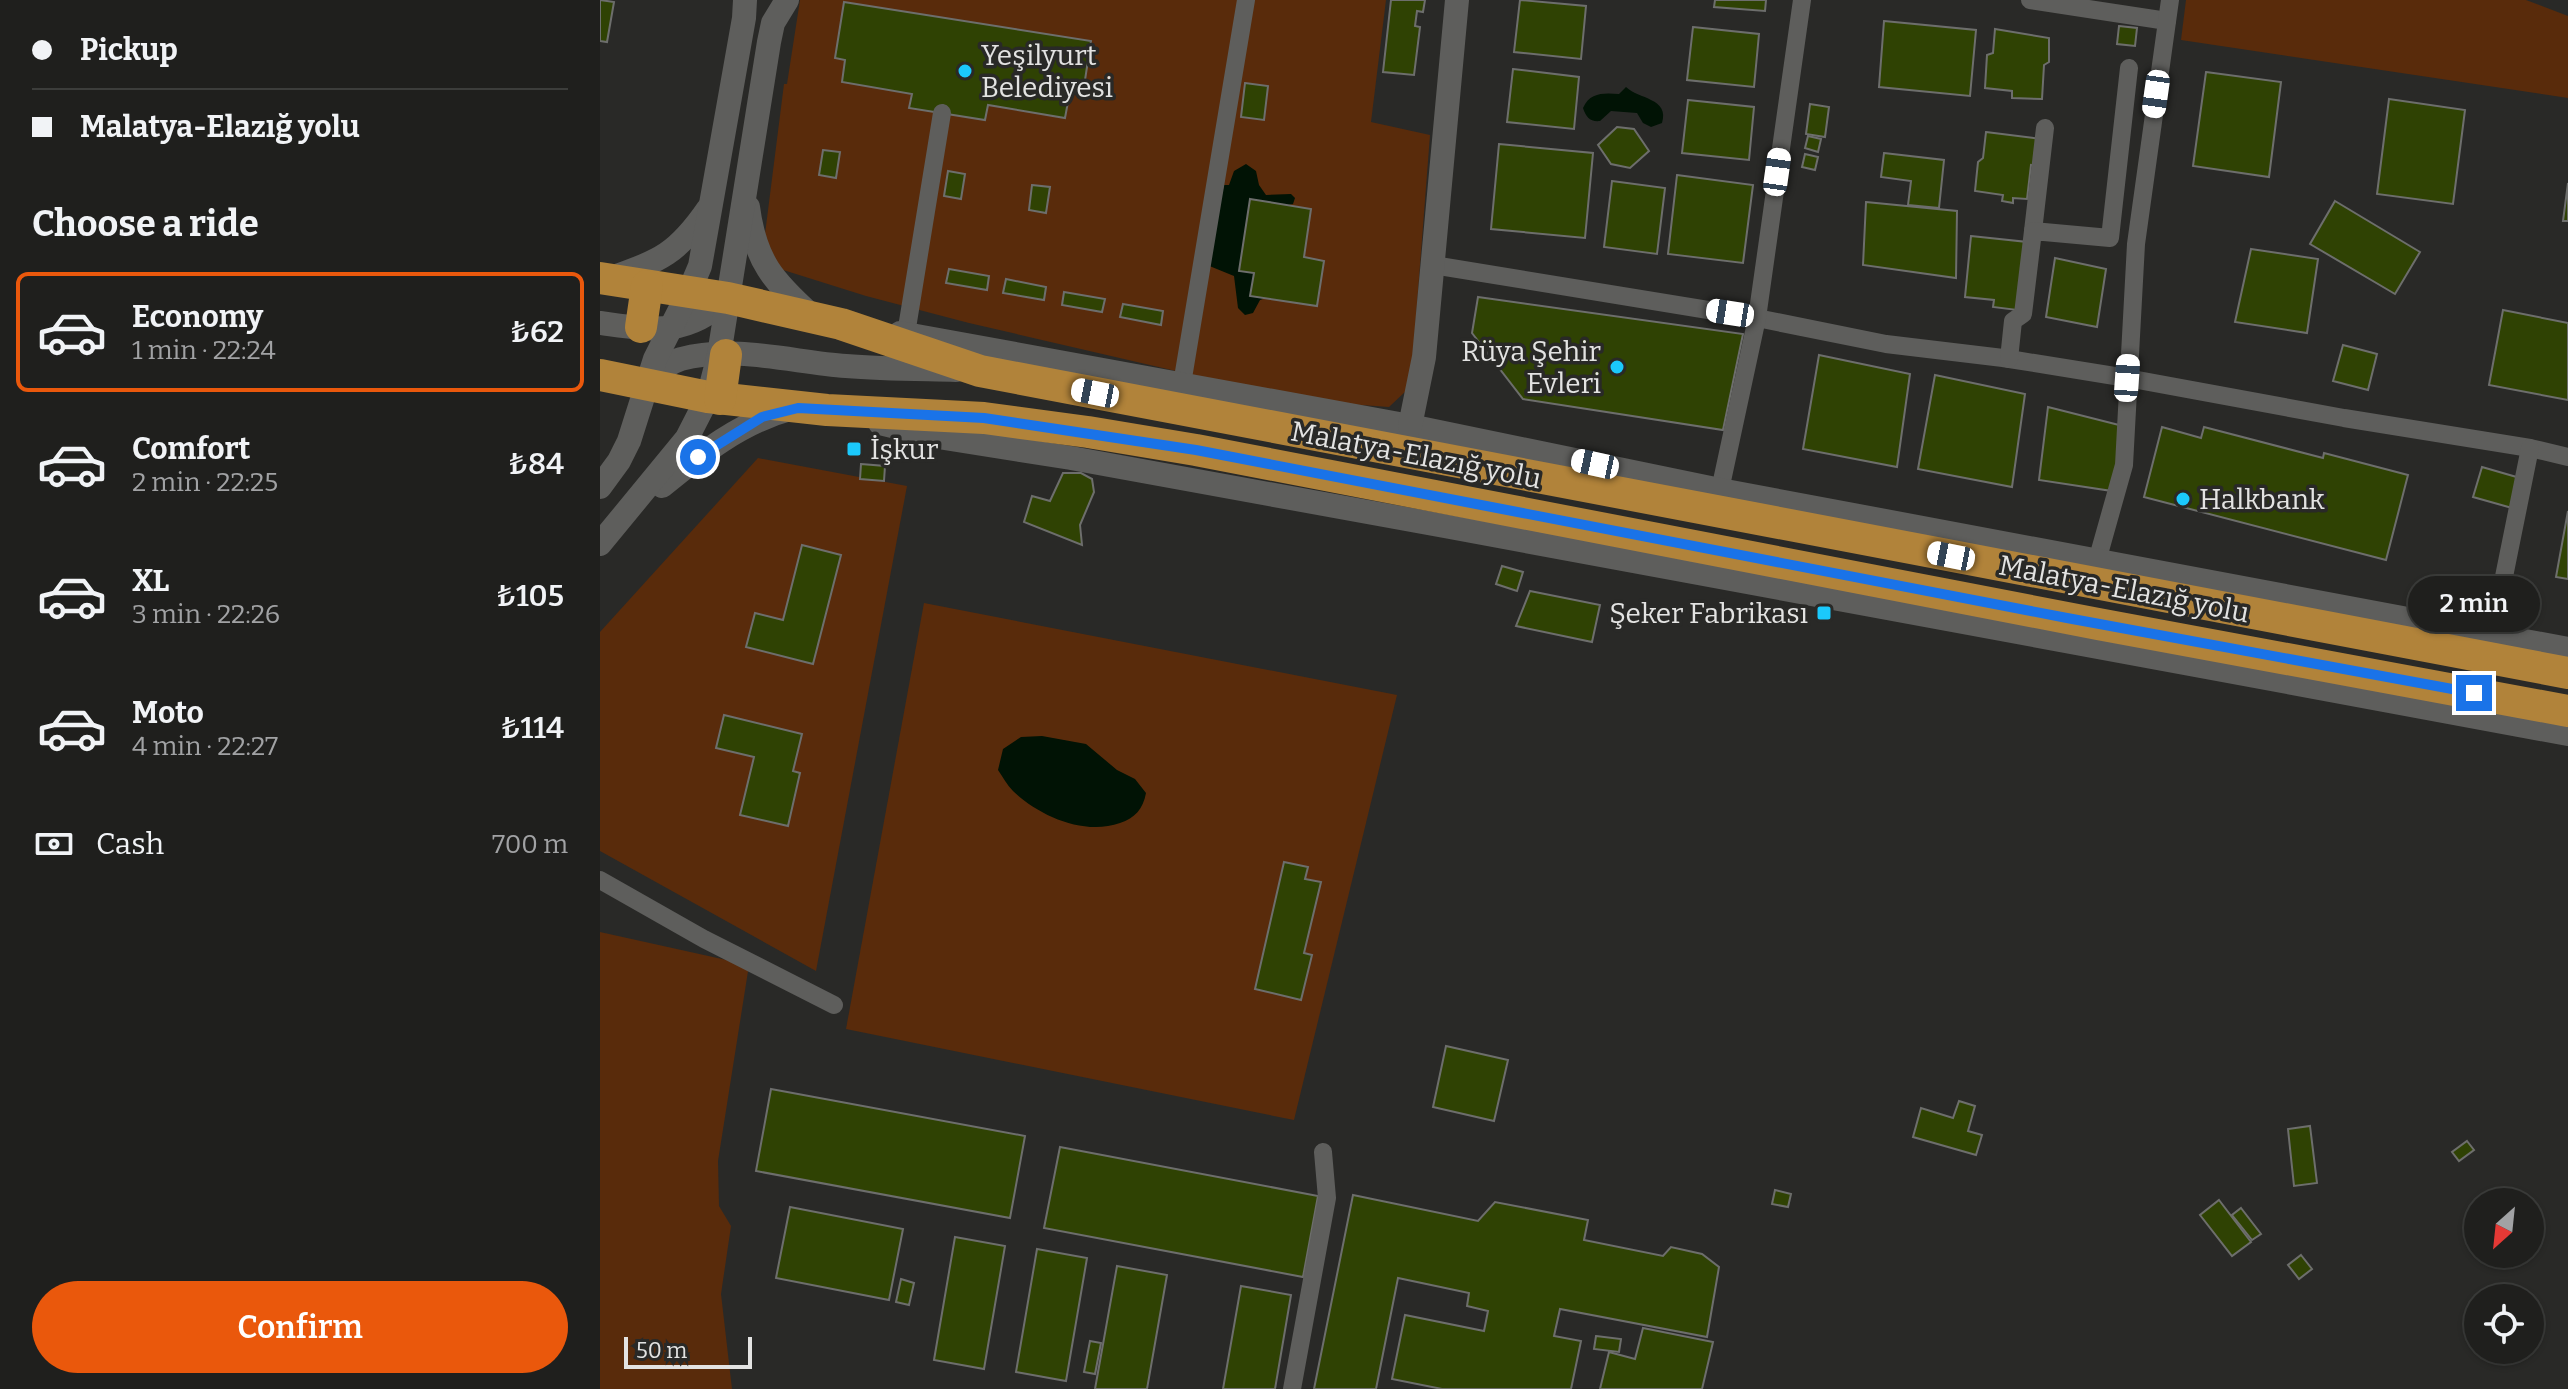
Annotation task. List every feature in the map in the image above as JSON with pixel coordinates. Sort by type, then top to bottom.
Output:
[{"type":"highway","name":"Malatya-Elazığ yolu","points":[[603,276],[728,298],[827,321],[980,371],[2568,673]]},
{"type":"highway","points":[[647,286],[656,327]]},
{"type":"highway","points":[[714,398],[722,355]]},
{"type":"highway","name":"Malatya-Elazığ yolu","points":[[600,375],[714,398],[812,409],[984,418],[1196,450],[2568,711]]},
{"type":"street","points":[[600,487],[629,441],[645,386],[656,327],[689,292],[702,258],[745,0]]},
{"type":"street","points":[[755,0],[771,5],[786,0]]},
{"type":"street","points":[[722,355],[744,187],[769,42],[773,23],[786,0]]},
{"type":"street","points":[[1182,384],[1246,0]]},
{"type":"street","points":[[1410,426],[1424,357],[1457,0]]},
{"type":"street","points":[[1720,490],[1757,318],[1802,0]]},
{"type":"street","points":[[2030,0],[2167,21]]},
{"type":"street","points":[[2097,561],[2124,465],[2136,244],[2170,0]]},
{"type":"street","points":[[2033,231],[2110,238],[2129,68]]},
{"type":"street","points":[[906,334],[942,113]]},
{"type":"street","points":[[2009,359],[2013,321],[2023,314],[2045,128]]},
{"type":"street","points":[[744,187],[750,225],[767,270],[784,291],[827,321],[1410,426],[1720,490],[2568,649]]},
{"type":"street","points":[[603,276],[653,262],[681,245],[713,200]]},
{"type":"street","points":[[1433,265],[1757,318],[1886,344],[2127,378],[2568,457]]},
{"type":"street","points":[[600,323],[656,327],[699,321],[728,298]]},
{"type":"street","points":[[645,386],[666,365],[680,360],[722,355],[749,354],[844,366],[980,371]]},
{"type":"street","points":[[606,537],[687,438],[714,398]]},
{"type":"street","points":[[606,537],[698,457],[762,417],[812,409],[938,437],[1086,460],[2568,734]]},
{"type":"street","points":[[2492,636],[2530,448]]},
{"type":"street","points":[[600,880],[704,939],[834,1005]]},
{"type":"street","points":[[1292,1389],[1327,1198],[1323,1152]]},
{"type":"shaded area","points":[[800,0],[1386,0],[1371,122],[1430,135],[1412,369],[1407,390],[1389,407],[1306,401],[969,323],[780,269],[771,258],[765,234],[784,84],[787,84]]},
{"type":"shaded area","points":[[2186,0],[2526,0],[2568,16],[2568,98],[2181,40]]},
{"type":"shaded area","points":[[1626,87],[1657,104],[1663,115],[1662,123],[1651,127],[1643,123],[1637,113],[1611,111],[1600,121],[1587,116],[1583,108],[1589,99],[1603,94],[1619,94]]},
{"type":"shaded area","points":[[1246,164],[1256,171],[1259,185],[1266,195],[1291,194],[1295,198],[1293,204],[1288,205],[1250,199],[1240,271],[1254,273],[1250,296],[1266,298],[1260,300],[1253,313],[1245,315],[1238,308],[1234,276],[1207,265],[1224,185],[1229,185],[1234,171]]},
{"type":"shaded area","points":[[758,458],[907,486],[816,971],[600,851],[600,632]]},
{"type":"shaded area","points":[[924,603],[1397,695],[1294,1120],[846,1029]]},
{"type":"shaded area","points":[[1042,736],[1086,744],[1117,770],[1135,779],[1146,793],[1138,812],[1120,823],[1092,827],[1049,816],[1024,800],[1011,789],[998,770],[1003,749],[1021,737]]},
{"type":"shaded area","points":[[600,932],[749,965],[718,1161],[719,1206],[731,1226],[721,1294],[732,1389],[600,1389]]},
{"type":"building","points":[[600,0],[614,2],[607,42],[600,41]]},
{"type":"building","points":[[1391,0],[1425,0],[1423,12],[1417,11],[1415,26],[1420,27],[1414,75],[1383,72]]},
{"type":"building","points":[[1520,0],[1586,6],[1581,59],[1514,52]]},
{"type":"building","points":[[1715,0],[1766,0],[1765,11],[1714,7]]},
{"type":"building","name":"Yeşilyurt Belediyesi","points":[[844,2],[1091,41],[1083,93],[1070,91],[1065,118],[988,105],[985,120],[909,108],[912,94],[842,82],[845,60],[835,58]]},
{"type":"building","points":[[1884,21],[1976,30],[1970,96],[1879,87]]},
{"type":"building","points":[[2119,26],[2137,28],[2135,46],[2117,44]]},
{"type":"building","points":[[1693,27],[1759,34],[1754,87],[1687,80]]},
{"type":"building","points":[[1995,29],[2049,38],[2049,62],[2044,65],[2042,99],[2012,98],[2012,91],[1985,88],[1987,55],[1993,53]]},
{"type":"building","points":[[1513,69],[1579,77],[1574,129],[1507,122]]},
{"type":"building","points":[[2206,72],[2281,82],[2269,177],[2193,166]]},
{"type":"building","points":[[1245,83],[1268,86],[1264,120],[1241,117]]},
{"type":"building","points":[[2389,99],[2465,110],[2453,204],[2377,194]]},
{"type":"building","points":[[1688,100],[1754,107],[1749,160],[1682,153]]},
{"type":"building","points":[[1810,104],[1829,107],[1825,137],[1806,134]]},
{"type":"building","points":[[1617,127],[1634,129],[1649,151],[1630,168],[1611,164],[1598,145]]},
{"type":"building","points":[[1986,132],[2041,139],[2038,166],[2031,165],[2027,199],[2013,198],[2013,203],[2002,201],[2003,195],[1975,191]]},
{"type":"building","points":[[1808,136],[1821,139],[1818,152],[1805,148]]},
{"type":"building","points":[[1499,144],[1593,153],[1585,238],[1491,229]]},
{"type":"building","points":[[823,150],[840,152],[836,178],[819,175]]},
{"type":"building","points":[[1884,153],[1944,160],[1939,208],[1908,205],[1911,181],[1881,177]]},
{"type":"building","points":[[1805,154],[1818,157],[1815,170],[1802,167]]},
{"type":"building","points":[[948,171],[965,174],[961,199],[944,196]]},
{"type":"building","points":[[1677,175],[1753,185],[1743,263],[1668,254]]},
{"type":"building","points":[[1612,181],[1665,188],[1657,254],[1604,247]]},
{"type":"building","points":[[2568,183],[2568,221],[2563,221]]},
{"type":"building","points":[[1032,185],[1050,187],[1046,213],[1029,210]]},
{"type":"building","points":[[1250,199],[1311,209],[1304,257],[1324,261],[1317,306],[1250,296],[1254,273],[1239,271]]},
{"type":"building","points":[[2335,201],[2420,252],[2395,294],[2310,244]]},
{"type":"building","points":[[1866,202],[1957,211],[1956,278],[1863,265]]},
{"type":"building","points":[[1971,236],[2027,242],[2017,310],[1993,307],[1994,300],[1965,297]]},
{"type":"building","points":[[2251,249],[2318,259],[2307,333],[2235,322]]},
{"type":"building","points":[[2055,258],[2106,269],[2097,327],[2046,317]]},
{"type":"building","points":[[949,269],[989,276],[987,290],[946,283]]},
{"type":"building","points":[[1006,279],[1046,287],[1044,300],[1003,293]]},
{"type":"building","points":[[1064,292],[1105,299],[1102,312],[1062,305]]},
{"type":"building","name":"Rüya Şehir Evleri","points":[[1478,297],[1743,334],[1723,430],[1523,399],[1472,333]]},
{"type":"building","points":[[1123,304],[1163,311],[1161,325],[1120,317]]},
{"type":"building","points":[[2503,310],[2568,323],[2568,400],[2489,385]]},
{"type":"building","points":[[2343,345],[2377,354],[2368,390],[2333,381]]},
{"type":"building","points":[[1819,355],[1910,374],[1897,467],[1803,449]]},
{"type":"building","points":[[1935,375],[2025,394],[2012,487],[1918,469]]},
{"type":"building","points":[[2048,407],[2123,426],[2112,491],[2039,480]]},
{"type":"building","points":[[2162,427],[2201,438],[2204,427],[2323,458],[2324,453],[2408,475],[2386,560],[2144,497]]},
{"type":"building","points":[[861,464],[885,466],[884,481],[860,479]]},
{"type":"building","points":[[2482,467],[2520,478],[2512,508],[2473,497]]},
{"type":"building","points":[[1063,473],[1081,473],[1092,479],[1094,492],[1080,525],[1082,545],[1024,522],[1032,496],[1050,501]]},
{"type":"building","points":[[2568,511],[2568,579],[2556,577]]},
{"type":"building","points":[[802,545],[841,555],[813,664],[746,647],[755,613],[783,620]]},
{"type":"building","points":[[1502,566],[1523,572],[1517,591],[1496,584]]},
{"type":"building","points":[[1530,591],[1600,605],[1592,642],[1516,626]]},
{"type":"building","points":[[724,715],[802,734],[793,771],[800,773],[788,826],[740,815],[754,757],[716,748]]},
{"type":"building","points":[[1284,862],[1308,867],[1305,879],[1321,882],[1304,953],[1312,955],[1301,1000],[1255,989]]},
{"type":"building","points":[[1446,1046],[1508,1060],[1494,1121],[1433,1107]]},
{"type":"building","points":[[771,1089],[1025,1136],[1010,1218],[756,1171]]},
{"type":"building","points":[[1959,1101],[1975,1106],[1968,1131],[1982,1135],[1976,1155],[1913,1137],[1921,1108],[1953,1118]]},
{"type":"building","points":[[2310,1126],[2317,1183],[2294,1186],[2288,1129]]},
{"type":"building","points":[[2467,1141],[2474,1150],[2459,1161],[2452,1152]]},
{"type":"building","points":[[1060,1147],[1318,1196],[1303,1277],[1044,1228]]},
{"type":"building","points":[[1775,1190],[1791,1194],[1788,1207],[1772,1204]]},
{"type":"building","points":[[1353,1195],[1478,1221],[1495,1202],[1588,1220],[1584,1240],[1663,1256],[1671,1247],[1702,1254],[1719,1267],[1707,1337],[1560,1309],[1554,1336],[1581,1341],[1571,1389],[1442,1389],[1392,1379],[1405,1315],[1484,1331],[1488,1311],[1467,1306],[1469,1293],[1398,1278],[1376,1389],[1314,1389]]},
{"type":"building","points":[[2219,1200],[2251,1242],[2232,1256],[2200,1215]]},
{"type":"building","points":[[790,1207],[903,1229],[889,1300],[776,1278]]},
{"type":"building","points":[[2241,1208],[2261,1234],[2252,1240],[2232,1215]]},
{"type":"building","points":[[955,1237],[1005,1246],[984,1369],[934,1360]]},
{"type":"building","points":[[1037,1249],[1087,1258],[1066,1381],[1016,1372]]},
{"type":"building","points":[[2301,1255],[2312,1269],[2299,1279],[2288,1265]]},
{"type":"building","points":[[1117,1266],[1167,1275],[1147,1389],[1095,1389]]},
{"type":"building","points":[[901,1279],[914,1283],[909,1305],[896,1302]]},
{"type":"building","points":[[1241,1286],[1291,1295],[1275,1389],[1223,1389]]},
{"type":"building","points":[[1643,1328],[1713,1342],[1702,1389],[1600,1389],[1609,1352],[1635,1359]]},
{"type":"building","points":[[1596,1336],[1621,1339],[1619,1352],[1594,1349]]},
{"type":"building","points":[[1090,1341],[1101,1343],[1095,1374],[1084,1372]]},
{"type":"place","name":"Yeşilyurt Belediyesi","points":[[965,71]]},
{"type":"place","name":"Rüya Şehir Evleri","points":[[1617,367]]},
{"type":"place","name":"İşkur","points":[[854,449]]},
{"type":"place","name":"Halkbank","points":[[2183,499]]},
{"type":"place","name":"Şeker Fabrikası","points":[[1824,613]]},
{"type":"route","points":[[698,457],[762,417],[798,408],[984,418],[1196,450],[2474,693]]}]
